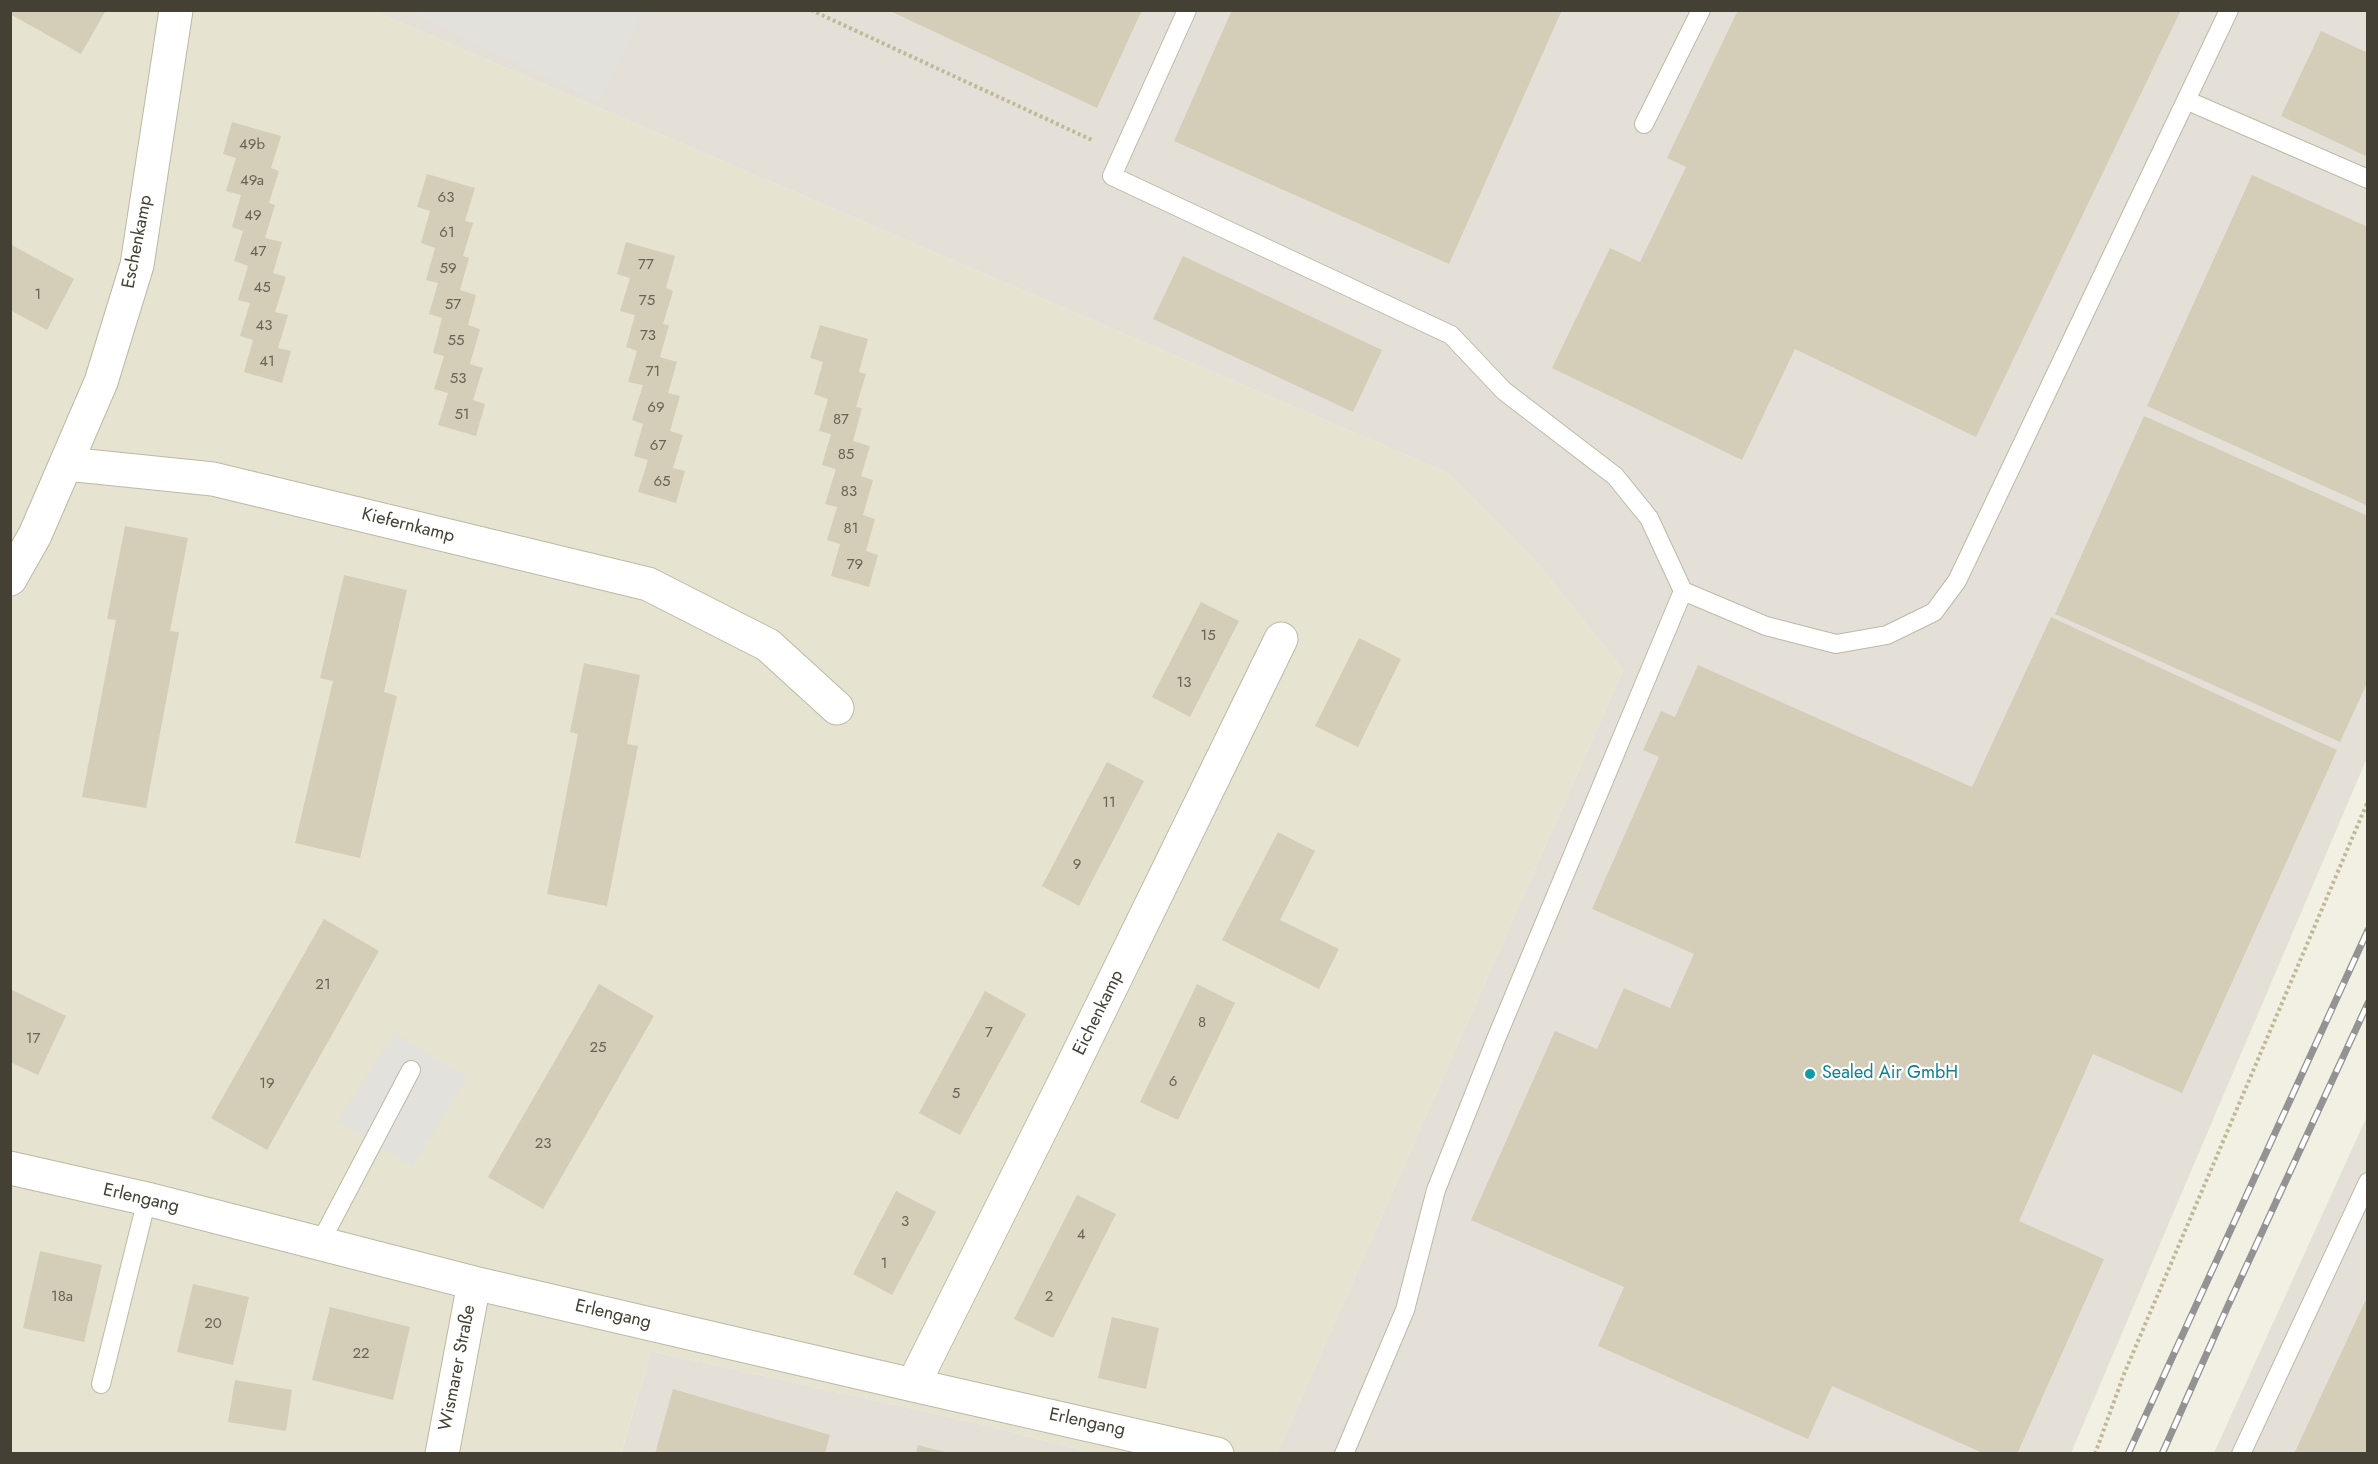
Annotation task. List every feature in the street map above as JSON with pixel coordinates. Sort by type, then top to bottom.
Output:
[{"type":"street","name":"Eschenkamp","points":[[67,465],[101,382],[137,265],[176,10]]},
{"type":"street","points":[[10,579],[35,535],[67,465]]},
{"type":"street","name":"Kiefernkamp","points":[[67,465],[213,479],[648,584],[768,645],[837,708]]},
{"type":"street","name":"Eichenkamp","points":[[913,1385],[1071,1071],[1281,639]]},
{"type":"street","name":"Erlengang","points":[[10,1168],[147,1199],[474,1283],[913,1385],[1121,1442],[1217,1454]]},
{"type":"street","name":"Wismarer Straße","points":[[442,1454],[474,1283]]},
{"type":"lane","points":[[1187,10],[1112,176],[1451,335],[1504,391],[1615,476],[1649,518],[1683,591],[1766,626],[1836,644],[1887,635],[1934,612],[1957,581],[2188,101],[2229,10]]},
{"type":"lane","points":[[1644,124],[1701,10]]},
{"type":"lane","points":[[2188,101],[2367,179]]},
{"type":"lane","points":[[1344,1454],[1405,1310],[1436,1190],[1505,1017],[1683,591]]},
{"type":"lane","points":[[320,1244],[411,1070]]},
{"type":"lane","points":[[2241,1454],[2367,1182]]},
{"type":"lane","points":[[101,1384],[147,1199]]},
{"type":"path","points":[[811,10],[1122,154]]},
{"type":"path","points":[[2095,1454],[2124,1374],[2367,801]]},
{"type":"shaded area","points":[[10,11],[374,11],[1448,473],[1539,565],[1623,670],[1277,1453],[1092,1453],[977,1423],[651,1351],[621,1453],[11,1453]]},
{"type":"shaded area","points":[[374,11],[2367,11],[2367,758],[2071,1453],[1277,1453],[1623,670],[1539,565],[1448,473]]},
{"type":"shaded area","points":[[408,11],[643,11],[599,102]]},
{"type":"shaded area","points":[[394,1032],[467,1078],[412,1167],[338,1121]]},
{"type":"shaded area","points":[[2367,1116],[2367,1453],[2214,1453]]},
{"type":"shaded area","points":[[651,1351],[977,1423],[1092,1453],[621,1454]]},
{"type":"building","points":[[10,10],[106,10],[81,54],[10,14]]},
{"type":"building","points":[[888,10],[1142,10],[1097,108]]},
{"type":"building","points":[[1232,10],[1562,10],[1449,264],[1174,141]]},
{"type":"building","points":[[1738,10],[2181,10],[1976,437],[1795,349],[1742,460],[1552,368],[1610,248],[1640,262],[1686,167],[1667,158]]},
{"type":"building","points":[[2321,31],[2368,53],[2368,157],[2281,116]]},
{"type":"building","points":[[232,122],[281,136],[271,168],[279,171],[269,203],[275,205],[265,238],[282,242],[273,273],[286,277],[275,312],[288,315],[278,348],[291,351],[282,383],[244,372],[253,340],[240,336],[250,303],[238,300],[248,266],[234,261],[243,231],[232,227],[241,195],[226,191],[236,158],[223,154]]},
{"type":"building","points":[[427,174],[475,188],[465,221],[473,223],[463,256],[469,258],[460,290],[476,295],[468,325],[480,329],[470,364],[483,368],[473,400],[485,404],[476,436],[438,425],[448,393],[434,389],[444,356],[433,353],[442,318],[429,314],[438,283],[426,280],[435,248],[421,243],[430,211],[417,207]]},
{"type":"building","points":[[2252,175],[2368,227],[2368,506],[2147,406]]},
{"type":"building","points":[[626,242],[675,256],[666,288],[673,291],[663,324],[669,325],[660,357],[677,362],[668,393],[680,396],[670,431],[683,435],[673,468],[685,471],[676,503],[638,492],[648,460],[634,456],[643,424],[632,420],[643,385],[628,382],[637,351],[626,347],[635,315],[620,311],[630,278],[617,274]]},
{"type":"building","points":[[10,244],[74,279],[47,330],[10,310]]},
{"type":"building","points":[[1183,256],[1382,350],[1353,412],[1153,319]]},
{"type":"building","points":[[820,325],[868,339],[859,372],[866,374],[856,407],[862,408],[853,441],[870,446],[861,476],[873,480],[863,515],[875,519],[866,551],[878,555],[869,587],[831,576],[840,544],[827,540],[837,507],[825,504],[836,469],[822,465],[831,434],[819,431],[828,399],[814,394],[823,362],[810,358]]},
{"type":"building","points":[[2144,416],[2368,516],[2368,681],[2340,742],[2055,614]]},
{"type":"building","points":[[125,526],[188,538],[170,631],[179,632],[146,808],[82,797],[116,620],[107,619]]},
{"type":"building","points":[[344,575],[407,590],[384,692],[397,696],[360,858],[295,843],[333,681],[320,678]]},
{"type":"building","points":[[1201,602],[1239,621],[1190,717],[1152,697]]},
{"type":"building","name":"Sealed Air GmbH","points":[[2051,617],[2337,750],[2182,1093],[2093,1054],[2019,1221],[2104,1259],[2017,1454],[1985,1454],[1832,1386],[1808,1439],[1598,1346],[1624,1287],[1471,1220],[1555,1031],[1597,1049],[1624,988],[1670,1008],[1694,954],[1592,909],[1659,757],[1643,750],[1661,711],[1675,717],[1698,665],[1972,787]]},
{"type":"building","points":[[1359,638],[1401,659],[1358,747],[1315,726]]},
{"type":"building","points":[[584,663],[640,675],[627,744],[638,746],[607,906],[547,894],[578,734],[570,732]]},
{"type":"building","points":[[1107,762],[1144,781],[1079,906],[1042,886]]},
{"type":"building","points":[[1278,832],[1315,851],[1280,920],[1339,949],[1319,989],[1222,940]]},
{"type":"building","points":[[324,919],[379,951],[267,1150],[211,1118]]},
{"type":"building","points":[[599,984],[654,1016],[543,1209],[488,1177]]},
{"type":"building","points":[[1197,984],[1235,1003],[1178,1120],[1140,1102]]},
{"type":"building","points":[[10,989],[66,1016],[38,1075],[10,1062]]},
{"type":"building","points":[[985,991],[1026,1014],[960,1135],[919,1113]]},
{"type":"building","points":[[896,1191],[936,1212],[892,1295],[853,1274]]},
{"type":"building","points":[[1077,1195],[1116,1214],[1053,1338],[1014,1319]]},
{"type":"building","points":[[40,1251],[102,1265],[84,1342],[23,1328]]},
{"type":"building","points":[[193,1284],[249,1297],[233,1365],[177,1352]]},
{"type":"building","points":[[2368,1295],[2368,1454],[2294,1454]]},
{"type":"building","points":[[330,1307],[410,1327],[393,1400],[312,1380]]},
{"type":"building","points":[[1112,1317],[1159,1328],[1146,1389],[1098,1378]]},
{"type":"building","points":[[235,1380],[292,1390],[286,1431],[228,1422]]},
{"type":"building","points":[[673,1389],[830,1435],[825,1454],[655,1454]]},
{"type":"building","points":[[918,1445],[948,1453],[948,1454],[916,1454]]},
{"type":"railway","points":[[2128,1454],[2368,930]]},
{"type":"railway","points":[[2162,1454],[2368,1003]]},
{"type":"place","name":"Sealed Air GmbH","points":[[1810,1074]]}]
